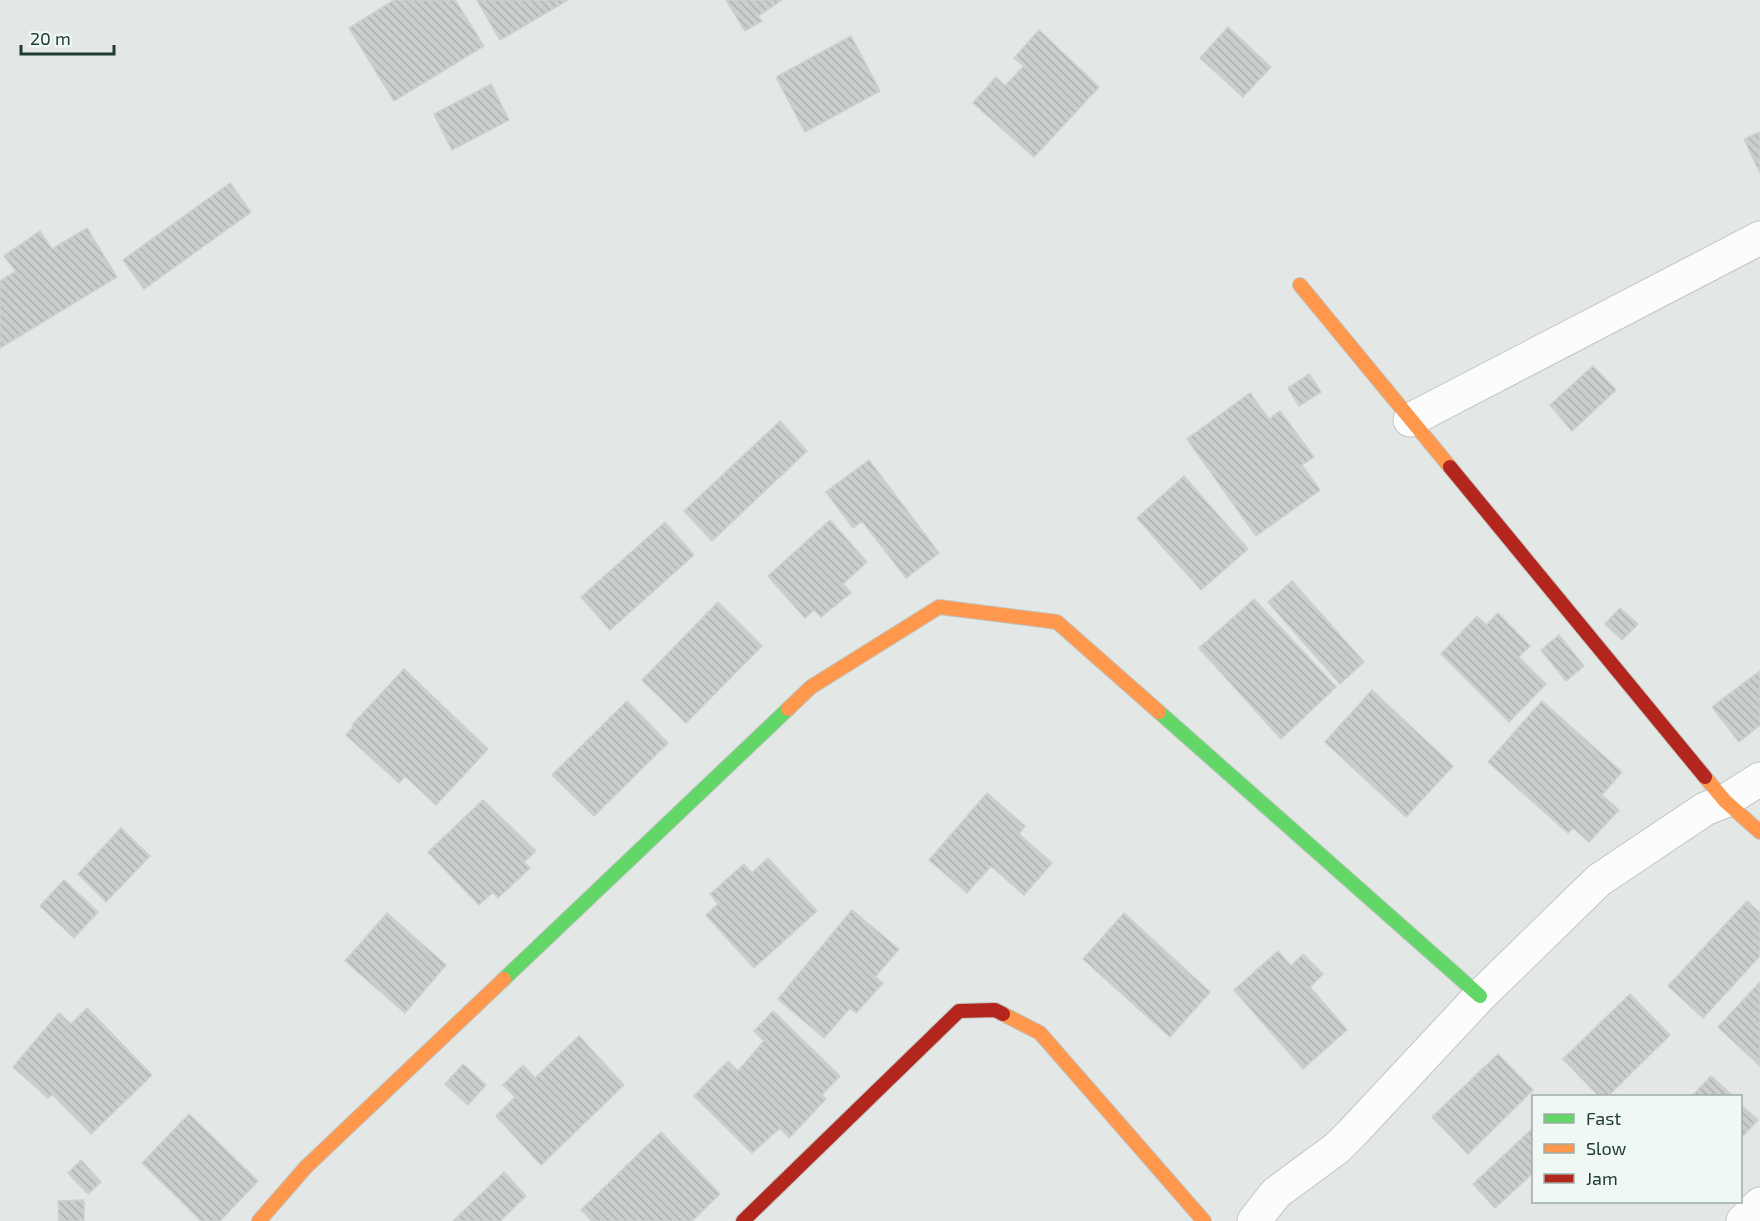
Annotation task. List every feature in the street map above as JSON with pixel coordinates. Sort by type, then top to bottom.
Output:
[{"type":"street","points":[[1410,420],[1760,237]]},
{"type":"street","points":[[1300,285],[1725,801],[1760,832]]},
{"type":"street","points":[[259,1221],[306,1167],[811,687],[939,608],[1057,622],[1480,996]]},
{"type":"street","points":[[1254,1221],[1276,1193],[1337,1148],[1480,996],[1599,880],[1705,809],[1725,801],[1760,779]]},
{"type":"street","points":[[743,1221],[959,1011],[995,1010],[1040,1033],[1204,1221]]},
{"type":"street","points":[[1743,1221],[1760,1204]]},
{"type":"building","points":[[394,0],[455,0],[484,46],[394,101],[349,28]]},
{"type":"building","points":[[477,0],[568,0],[500,40]]},
{"type":"building","points":[[726,0],[782,0],[758,16],[762,21],[745,31]]},
{"type":"building","points":[[1228,27],[1271,67],[1243,97],[1200,58]]},
{"type":"building","points":[[1039,30],[1099,87],[1034,157],[973,103],[996,77],[1005,86],[1024,66],[1014,58]]},
{"type":"building","points":[[851,36],[880,91],[805,132],[776,77]]},
{"type":"building","points":[[491,84],[509,120],[452,150],[434,114]]},
{"type":"building","points":[[1760,132],[1760,173],[1744,139]]},
{"type":"building","points":[[230,183],[251,212],[144,289],[123,260]]},
{"type":"building","points":[[87,228],[117,277],[0,348],[0,281],[16,271],[4,256],[40,231],[52,249]]},
{"type":"building","points":[[1593,366],[1616,390],[1572,431],[1550,405]]},
{"type":"building","points":[[1309,374],[1321,392],[1299,406],[1288,388]]},
{"type":"building","points":[[1250,393],[1269,419],[1280,411],[1314,457],[1302,465],[1320,490],[1256,536],[1187,439]]},
{"type":"building","points":[[780,421],[807,451],[712,541],[684,511]]},
{"type":"building","points":[[869,460],[939,553],[906,578],[862,521],[853,528],[826,492]]},
{"type":"building","points":[[1184,476],[1248,549],[1201,590],[1137,518]]},
{"type":"building","points":[[830,520],[867,562],[843,584],[851,593],[821,617],[814,610],[805,618],[768,576]]},
{"type":"building","points":[[665,522],[694,555],[610,630],[581,597]]},
{"type":"building","points":[[1292,581],[1364,662],[1340,684],[1268,602]]},
{"type":"building","points":[[1254,599],[1336,687],[1281,739],[1199,648]]},
{"type":"building","points":[[718,602],[762,646],[686,723],[642,680]]},
{"type":"building","points":[[1620,608],[1638,624],[1622,640],[1605,624]]},
{"type":"building","points":[[1498,613],[1530,646],[1519,657],[1546,684],[1509,722],[1441,654],[1477,616],[1486,625]]},
{"type":"building","points":[[1559,635],[1584,666],[1566,681],[1541,650]]},
{"type":"building","points":[[404,669],[488,749],[436,805],[405,776],[399,783],[346,735],[353,727],[352,725]]},
{"type":"building","points":[[1760,671],[1760,725],[1739,742],[1712,707]]},
{"type":"building","points":[[1372,690],[1453,766],[1406,817],[1325,742]]},
{"type":"building","points":[[627,701],[668,743],[594,816],[552,775]]},
{"type":"building","points":[[1542,701],[1622,772],[1602,795],[1619,810],[1589,842],[1573,828],[1568,833],[1488,762]]},
{"type":"building","points":[[987,793],[1025,826],[1019,834],[1052,863],[1024,895],[991,866],[967,893],[929,860]]},
{"type":"building","points":[[483,800],[536,851],[524,862],[530,868],[498,898],[493,892],[479,905],[428,852]]},
{"type":"building","points":[[121,828],[150,856],[106,902],[78,874]]},
{"type":"building","points":[[768,858],[817,911],[754,968],[706,915],[718,904],[710,894],[744,864],[752,873]]},
{"type":"building","points":[[64,880],[98,912],[74,938],[40,906]]},
{"type":"building","points":[[1747,901],[1760,913],[1760,956],[1703,1018],[1668,986]]},
{"type":"building","points":[[852,910],[899,949],[875,977],[883,983],[856,1013],[850,1008],[824,1038],[778,999]]},
{"type":"building","points":[[387,913],[446,965],[405,1013],[345,961]]},
{"type":"building","points":[[1124,913],[1210,992],[1170,1037],[1083,959]]},
{"type":"building","points":[[1278,951],[1291,966],[1303,954],[1323,974],[1310,987],[1347,1030],[1303,1069],[1234,990]]},
{"type":"building","points":[[1760,982],[1760,1066],[1718,1027]]},
{"type":"building","points":[[1630,994],[1670,1035],[1609,1095],[1598,1095],[1563,1059]]},
{"type":"building","points":[[87,1008],[152,1075],[91,1134],[52,1094],[48,1098],[13,1067],[59,1013],[71,1024]]},
{"type":"building","points":[[773,1011],[840,1076],[822,1095],[826,1099],[789,1138],[780,1128],[752,1153],[694,1096],[728,1061],[738,1071],[764,1041],[754,1031]]},
{"type":"building","points":[[579,1036],[624,1085],[541,1165],[496,1116],[515,1097],[503,1085],[523,1065],[535,1078]]},
{"type":"building","points":[[1498,1054],[1533,1090],[1468,1154],[1432,1117]]},
{"type":"building","points":[[463,1064],[486,1085],[468,1105],[445,1084]]},
{"type":"building","points":[[1711,1076],[1732,1095],[1693,1095]]},
{"type":"building","points":[[1742,1106],[1758,1120],[1742,1137]]},
{"type":"building","points":[[189,1114],[258,1181],[220,1221],[201,1221],[142,1163]]},
{"type":"building","points":[[1532,1129],[1532,1174],[1495,1208],[1473,1184]]},
{"type":"building","points":[[661,1132],[720,1194],[692,1221],[592,1221],[581,1210]]},
{"type":"building","points":[[81,1160],[101,1182],[88,1194],[68,1173]]},
{"type":"building","points":[[504,1172],[526,1196],[500,1221],[453,1221]]},
{"type":"building","points":[[84,1200],[84,1221],[59,1221],[58,1201]]},
{"type":"traffic: fast","points":[[504,979],[788,709]]},
{"type":"traffic: fast","points":[[1159,712],[1480,996]]},
{"type":"traffic: slow","points":[[1300,285],[1450,467]]},
{"type":"traffic: slow","points":[[788,709],[811,687],[939,607],[1057,622],[1159,712]]},
{"type":"traffic: slow","points":[[1705,777],[1725,801],[1760,832]]},
{"type":"traffic: slow","points":[[259,1221],[306,1167],[504,979]]},
{"type":"traffic: slow","points":[[1003,1014],[1040,1033],[1204,1221]]},
{"type":"traffic: jam","points":[[1450,467],[1705,777]]},
{"type":"traffic: jam","points":[[743,1221],[959,1011],[995,1010],[1003,1014]]}]
